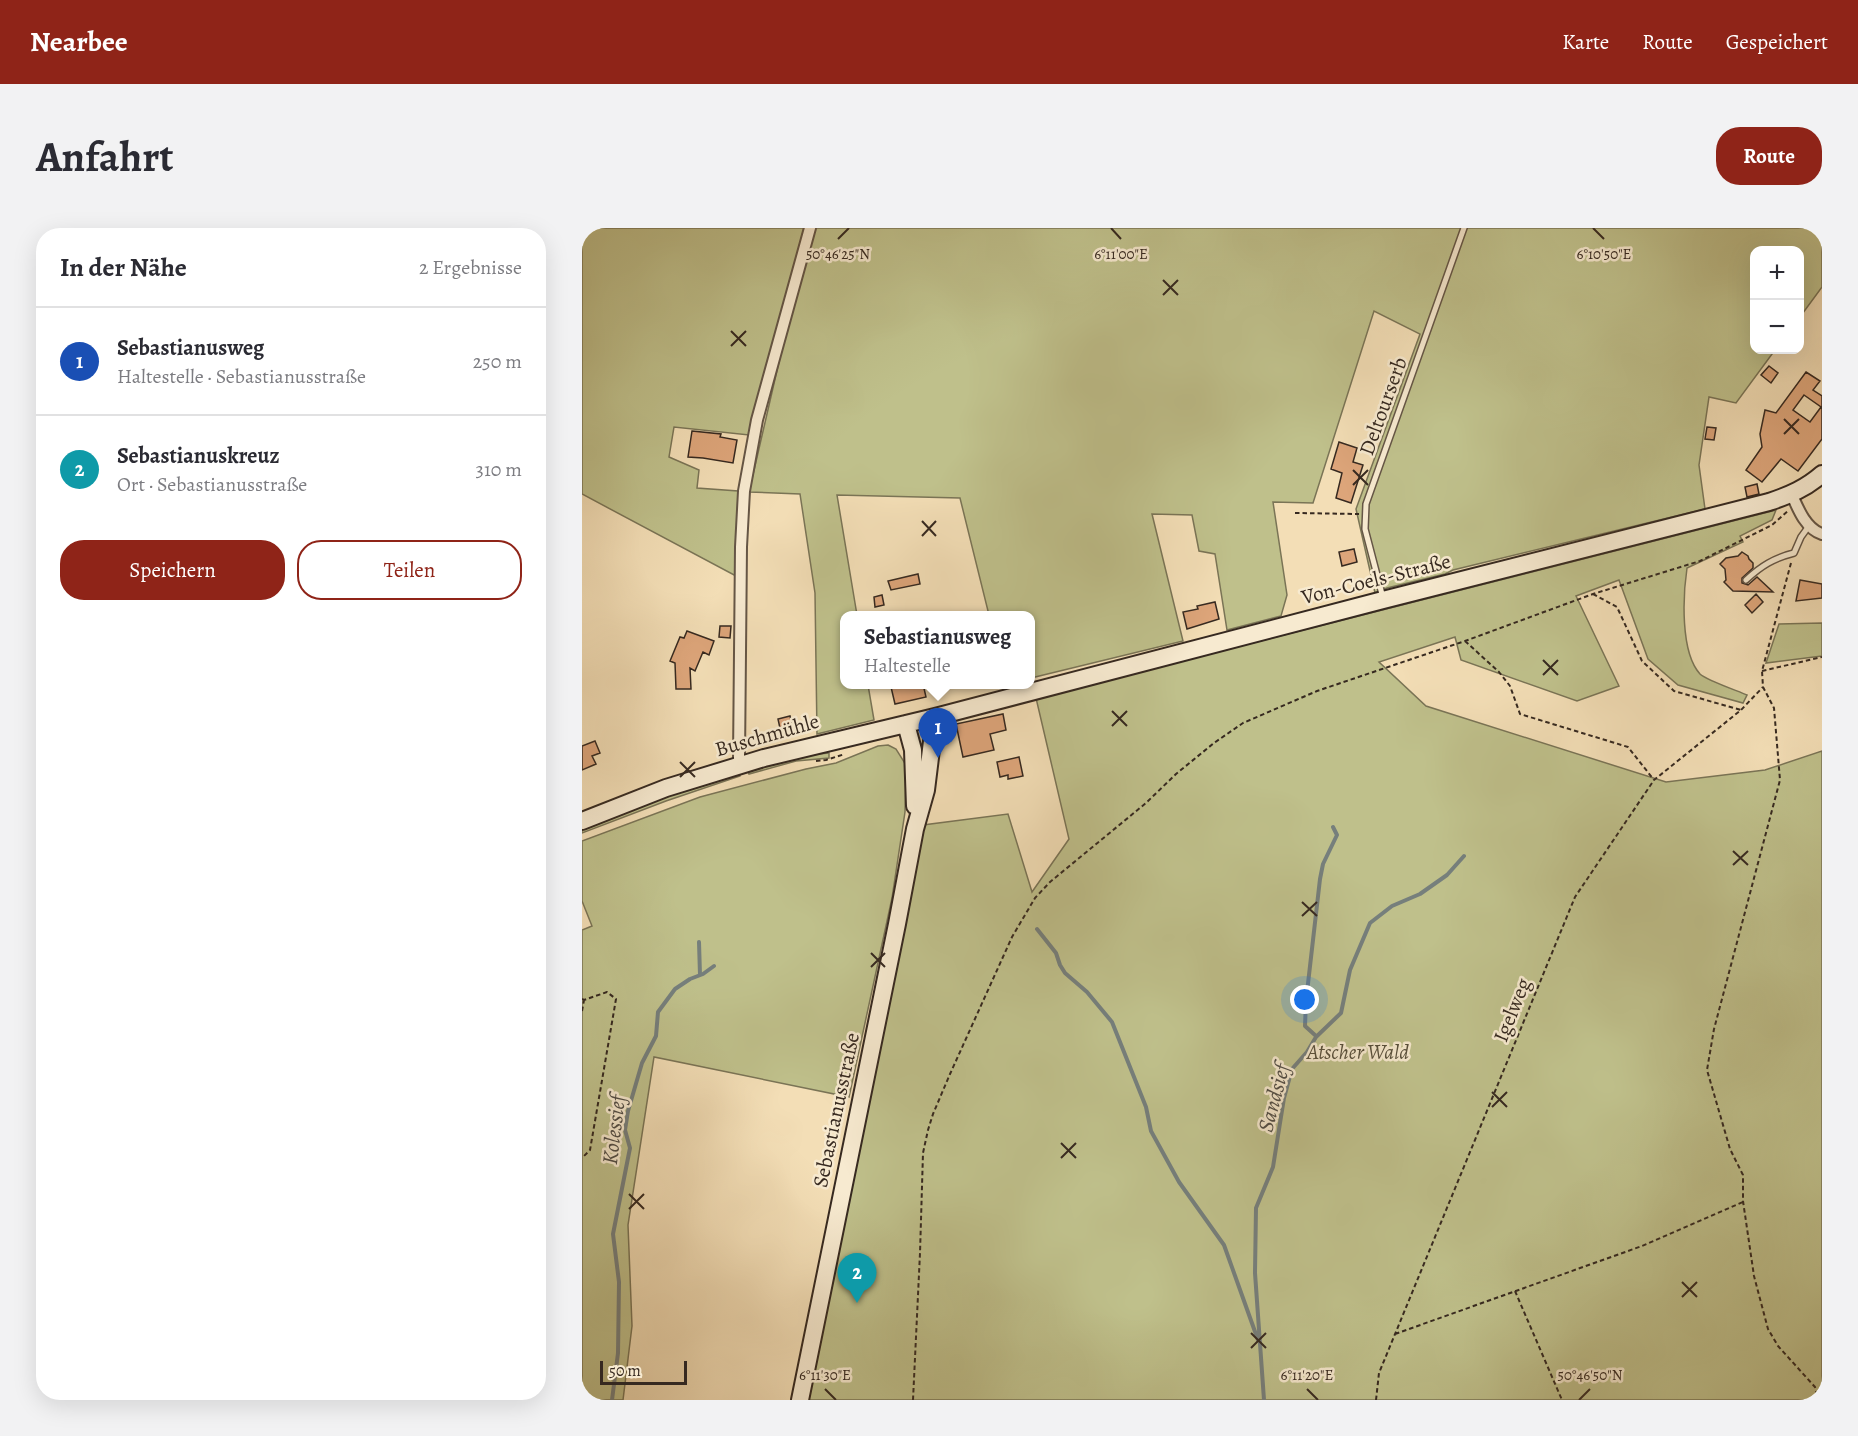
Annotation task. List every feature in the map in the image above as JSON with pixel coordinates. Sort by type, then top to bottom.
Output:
[{"type":"main road","name":"Von-Coels-Straße","points":[[934,717],[1769,502],[1794,501],[1822,474]]},
{"type":"main road","name":"Buschmühle","points":[[582,822],[666,788],[741,765],[838,739],[934,717]]},
{"type":"main road","name":"Sebastianusstraße","points":[[800,1400],[915,829],[926,790],[934,717]]},
{"type":"main road","name":"Sebastianusstraße","points":[[906,724],[913,750],[915,829]]},
{"type":"street","points":[[741,765],[741,559],[744,491],[757,420],[810,228]]},
{"type":"street","points":[[1794,501],[1809,526],[1822,534]]},
{"type":"lane","name":"Deltourserb","points":[[1383,600],[1365,529],[1369,492],[1464,228]]},
{"type":"lane","points":[[1746,580],[1768,562],[1794,553],[1809,526]]},
{"type":"path","points":[[912,1400],[923,1153],[928,1130],[933,1114],[1012,937],[1035,898],[1063,871],[1146,803],[1176,774],[1243,723],[1317,691],[1593,594],[1700,561],[1772,525],[1794,501]]},
{"type":"path","points":[[1295,513],[1365,514]]},
{"type":"path","points":[[1794,553],[1762,671],[1763,687],[1774,708],[1780,780],[1714,1029],[1707,1070],[1730,1149],[1743,1176],[1743,1201],[1754,1276],[1768,1329],[1778,1346],[1815,1387],[1818,1400]]},
{"type":"path","points":[[1593,594],[1617,607],[1642,661],[1674,691],[1741,710]]},
{"type":"path","points":[[1465,640],[1499,672],[1510,687],[1520,714],[1628,747],[1654,780]]},
{"type":"path","points":[[1762,671],[1822,657]]},
{"type":"path","name":"Igelweg","points":[[1376,1400],[1379,1373],[1575,897],[1654,780],[1741,710],[1763,687]]},
{"type":"path","points":[[582,1011],[583,1000],[602,992],[607,992],[616,999],[590,1150],[582,1158]]},
{"type":"path","points":[[1395,1334],[1642,1246],[1743,1201]]},
{"type":"path","points":[[1515,1291],[1562,1400]]},
{"type":"green space","points":[[582,228],[804,228],[749,435],[674,427],[669,457],[699,470],[697,488],[738,491],[736,576],[582,494]]},
{"type":"green space","points":[[815,228],[1822,228],[1822,287],[1804,312],[1804,246],[1750,246],[1750,354],[1772,354],[1736,403],[1709,397],[1699,465],[1705,509],[1453,570],[1375,593],[1356,509],[1420,334],[1374,311],[1313,503],[1273,502],[1287,595],[1281,616],[1227,630],[1215,554],[1199,551],[1192,515],[1152,514],[1183,641],[1035,677],[1035,611],[988,611],[960,498],[837,495],[856,611],[840,611],[840,689],[869,689],[874,720],[817,734],[815,593],[800,494],[749,492],[790,314]]},
{"type":"green space","name":"Atscher Wald","points":[[1776,510],[1772,520],[1740,536],[1743,542],[1687,568],[1684,623],[1689,652],[1700,674],[1747,695],[1743,703],[1678,685],[1648,659],[1619,580],[1576,596],[1619,686],[1577,701],[1461,660],[1455,637],[1379,662],[1426,706],[1666,782],[1765,770],[1822,751],[1822,1400],[805,1400],[923,825],[1008,814],[1032,892],[1069,839],[1036,698]]},
{"type":"green space","points":[[1822,623],[1822,656],[1766,663],[1779,624]]},
{"type":"green space","points":[[888,745],[896,749],[906,765],[905,812],[892,898],[849,1097],[654,1057],[628,1225],[632,1326],[623,1400],[582,1400],[582,930],[592,926],[582,901],[582,841],[700,797],[836,763],[878,746]]},
{"type":"green space","points":[[829,753],[829,758],[796,761],[749,774],[748,771],[798,756]]},
{"type":"green space","points":[[740,773],[740,776],[582,833],[582,828],[663,797]]},
{"type":"building","points":[[1769,366],[1778,373],[1771,383],[1761,375]]},
{"type":"building","points":[[1806,372],[1820,381],[1813,390],[1822,396],[1822,439],[1798,471],[1781,459],[1762,482],[1746,470],[1762,447],[1760,434],[1765,410],[1776,413]],"holes":[[[1804,395],[1821,407],[1810,422],[1793,410]]]},
{"type":"building","points":[[1707,427],[1716,428],[1714,440],[1705,439]]},
{"type":"building","points":[[692,431],[721,434],[720,437],[737,440],[733,463],[688,457]]},
{"type":"building","points":[[1339,442],[1357,448],[1353,462],[1363,465],[1351,503],[1336,498],[1342,473],[1331,469]]},
{"type":"building","points":[[1757,484],[1759,494],[1747,497],[1745,487]]},
{"type":"building","points":[[1354,549],[1357,562],[1342,566],[1339,552]]},
{"type":"building","points":[[1742,552],[1753,563],[1753,568],[1742,578],[1742,583],[1748,585],[1757,577],[1773,592],[1733,591],[1724,582],[1726,580],[1725,569],[1720,564],[1726,558],[1738,556]]},
{"type":"building","points":[[918,574],[920,584],[891,590],[888,581]]},
{"type":"building","points":[[1800,580],[1822,584],[1822,598],[1796,601]]},
{"type":"building","points":[[1756,594],[1763,602],[1752,613],[1745,605]]},
{"type":"building","points":[[882,595],[884,605],[875,607],[874,597]]},
{"type":"building","points":[[1215,602],[1219,619],[1187,629],[1183,612]]},
{"type":"building","points":[[720,626],[731,626],[730,638],[719,637]]},
{"type":"building","points":[[687,631],[714,641],[709,655],[703,652],[695,671],[690,668],[691,689],[676,689],[675,663],[670,661],[680,637],[684,638]]},
{"type":"building","points":[[891,689],[924,689],[926,697],[895,704]]},
{"type":"building","points":[[1003,714],[1006,730],[990,734],[994,750],[963,757],[956,724]]},
{"type":"building","points":[[790,716],[793,729],[781,733],[778,719]]},
{"type":"building","points":[[595,741],[600,753],[592,756],[596,764],[582,770],[582,746]]},
{"type":"building","points":[[1019,757],[1023,776],[1008,779],[1008,775],[1000,777],[997,762]]},
{"type":"waterway","points":[[1316,1036],[1305,1026],[1306,1001],[1320,879],[1323,864],[1337,835],[1333,827]]},
{"type":"waterway","name":"Sandsief","points":[[1264,1400],[1255,1273],[1256,1208],[1273,1167],[1284,1098],[1292,1069],[1316,1037],[1341,1013],[1350,970],[1370,923],[1392,906],[1420,894],[1447,875],[1464,856]]},
{"type":"waterway","name":"Sandsief","points":[[1037,929],[1056,953],[1065,973],[1087,992],[1112,1022],[1146,1107],[1151,1131],[1179,1182],[1224,1245],[1258,1340]]},
{"type":"waterway","points":[[699,942],[700,975]]},
{"type":"waterway","name":"Kolessief","points":[[612,1400],[618,1353],[619,1282],[613,1234],[630,1148],[625,1130],[628,1111],[642,1063],[656,1036],[658,1012],[675,989],[714,966]]},
{"type":"place","name":"Sebastianusweg","points":[[938,758]]},
{"type":"place","name":"Sebastianuskreuz","points":[[857,1303]]}]
